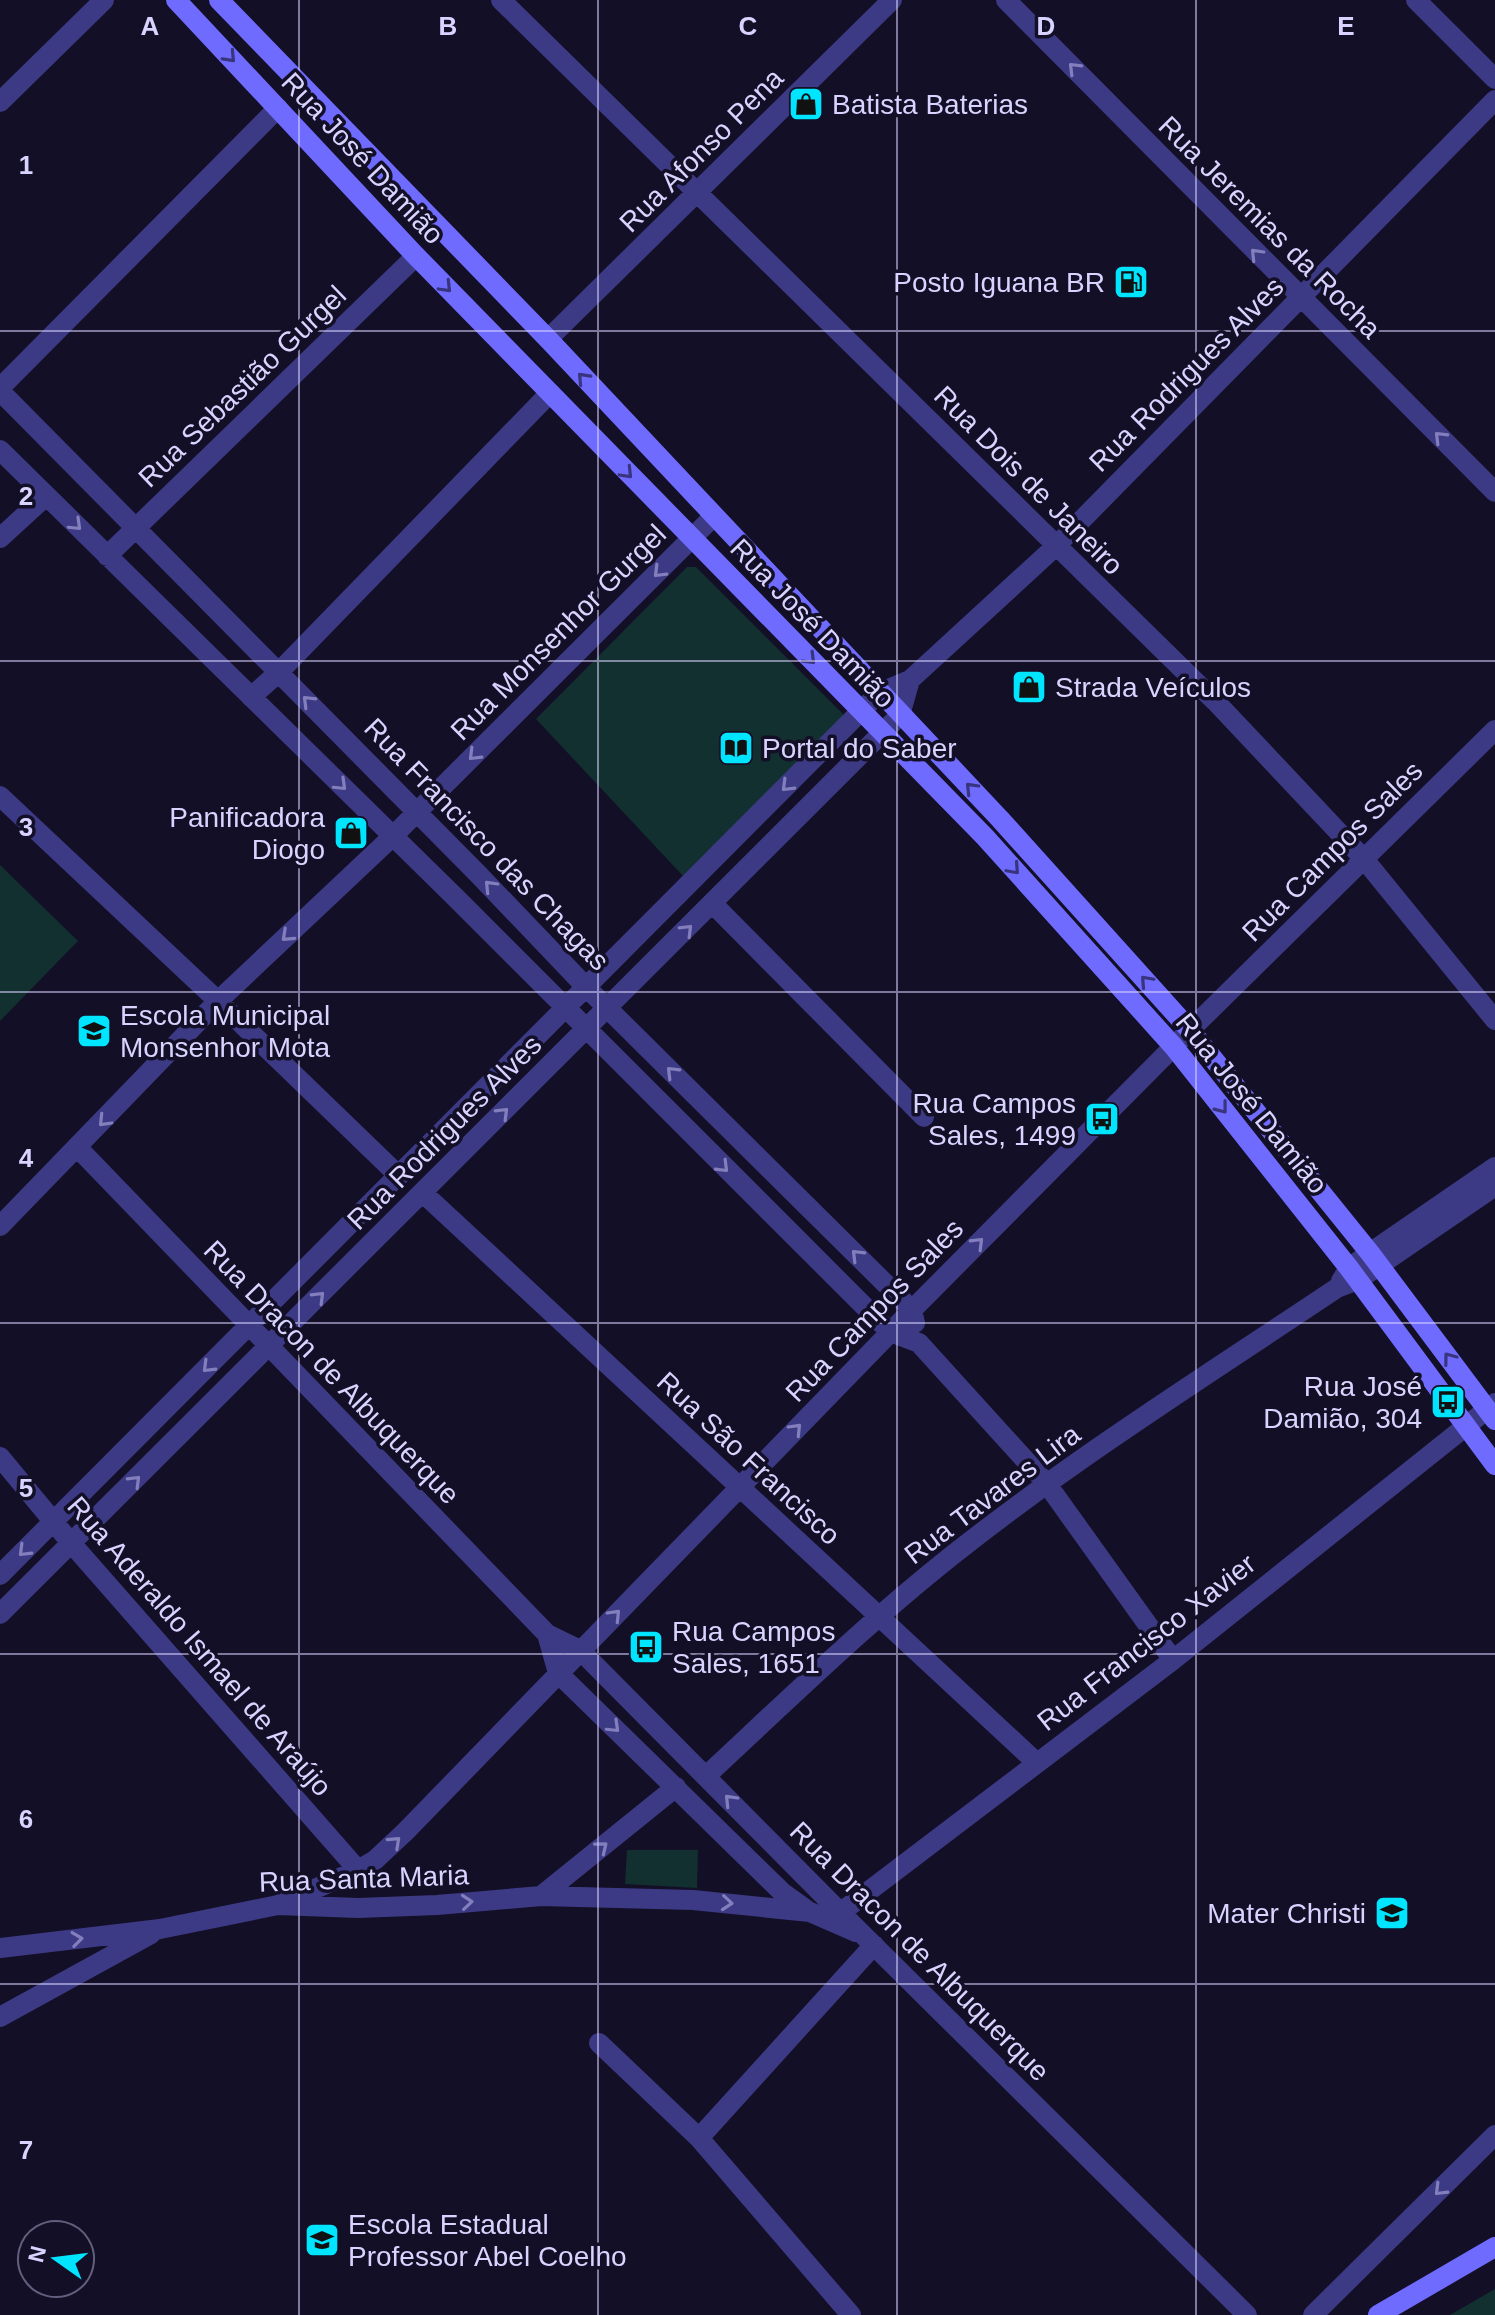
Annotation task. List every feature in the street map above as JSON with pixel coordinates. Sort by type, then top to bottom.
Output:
[{"type":"street","points":[[0,102],[104,0]]},
{"type":"street","name":"Rua José Damião","points":[[176,0],[416,256],[985,837],[1174,1047],[1353,1274],[1495,1465]]},
{"type":"street","name":"Rua José Damião","points":[[219,0],[548,339],[1000,819],[1190,1030],[1492,1411]]},
{"type":"street","name":"Rua Dois de Janeiro","points":[[501,0],[1215,701],[1364,859],[1495,1020]]},
{"type":"street","name":"Rua Afonso Pena","points":[[548,339],[892,0]]},
{"type":"street","name":"Rua Jeremias da Rocha","points":[[1006,0],[1495,492]]},
{"type":"street","points":[[1416,0],[1495,79]]},
{"type":"street","name":"Rua Rodrigues Alves","points":[[0,1575],[879,693],[910,680],[1056,546],[1495,100]]},
{"type":"street","points":[[0,389],[278,108]]},
{"type":"street","points":[[360,196],[384,171]]},
{"type":"street","name":"Rua Sebastião Gurgel","points":[[107,556],[416,256]]},
{"type":"street","name":"Rua Francisco das Chagas","points":[[0,389],[417,811],[587,988],[912,1310]]},
{"type":"street","points":[[251,697],[279,672],[550,393]]},
{"type":"street","name":"Rua Francisco das Chagas","points":[[0,450],[393,836],[890,1332],[919,1343],[1047,1484],[1173,1660]]},
{"type":"street","points":[[0,538],[46,496]]},
{"type":"street","name":"Rua Monsenhor Gurgel","points":[[0,1226],[218,1001],[393,836],[713,517]]},
{"type":"street","points":[[900,715],[910,680]]},
{"type":"street","name":"Rua Rodrigues Alves","points":[[0,1614],[900,715]]},
{"type":"street","name":"Rua Campos Sales","points":[[278,1905],[358,1870],[375,1860],[405,1832],[890,1332],[1190,1030],[1495,730]]},
{"type":"street","points":[[0,796],[399,1176]]},
{"type":"street","points":[[713,904],[924,1117]]},
{"type":"street","name":"Rua Dracon de Albuquerque","points":[[78,1148],[547,1634],[580,1650],[706,1776],[834,1917]]},
{"type":"street","points":[[1353,1274],[1495,1167]]},
{"type":"street","points":[[1374,1259],[1495,1186]]},
{"type":"street","name":"Rua São Francisco","points":[[423,1193],[1037,1763]]},
{"type":"street","name":"Rua Tavares Lira","points":[[706,1776],[879,1617],[966,1544],[1047,1484],[1337,1288],[1353,1274]]},
{"type":"street","points":[[912,1310],[919,1343]]},
{"type":"street","name":"Rua Francisco Xavier","points":[[834,1917],[1173,1660],[1465,1425],[1492,1411]]},
{"type":"street","name":"Rua Aderaldo Ismael de Araújo","points":[[0,1457],[72,1544],[358,1870]]},
{"type":"street","name":"Rua Dracon de Albuquerque","points":[[547,1634],[558,1673],[782,1892],[810,1912]]},
{"type":"street","points":[[541,1896],[676,1787]]},
{"type":"street","name":"Rua Santa Maria","points":[[0,1948],[160,1929],[278,1905],[347,1908],[437,1905],[541,1896],[693,1900],[810,1912],[834,1917],[869,1940]]},
{"type":"street","points":[[0,2017],[160,1929]]},
{"type":"street","points":[[699,2138],[869,1940]]},
{"type":"street","name":"Rua Dracon de Albuquerque","points":[[869,1940],[1247,2315]]},
{"type":"street","points":[[599,2043],[699,2138],[851,2315]]},
{"type":"street","points":[[1313,2315],[1495,2135]]},
{"type":"street","points":[[1378,2315],[1495,2247]]},
{"type":"green space","points":[[687,567],[696,567],[843,714],[841,721],[684,877],[536,719]]},
{"type":"green space","points":[[0,865],[78,941],[0,1021]]},
{"type":"green space","points":[[627,1850],[698,1850],[697,1888],[625,1884]]},
{"type":"green space","points":[[1495,2289],[1495,2315],[1450,2315]]},
{"type":"place","name":"Batista Baterias","points":[[806,104]]},
{"type":"place","name":"Posto Iguana BR","points":[[1131,282]]},
{"type":"place","name":"Strada Veículos","points":[[1029,687]]},
{"type":"place","name":"Portal do Saber","points":[[736,748]]},
{"type":"place","name":"Panificadora Diogo","points":[[351,833]]},
{"type":"place","name":"Escola Municipal Monsenhor Mota","points":[[94,1031]]},
{"type":"place","name":"Rua Campos Sales, 1499","points":[[1102,1119]]},
{"type":"place","name":"Rua José Damião, 304","points":[[1448,1402]]},
{"type":"place","name":"Rua Campos Sales, 1651","points":[[646,1647]]},
{"type":"place","name":"Mater Christi","points":[[1392,1913]]},
{"type":"place","name":"Escola Estadual Professor Abel Coelho","points":[[322,2240]]}]
